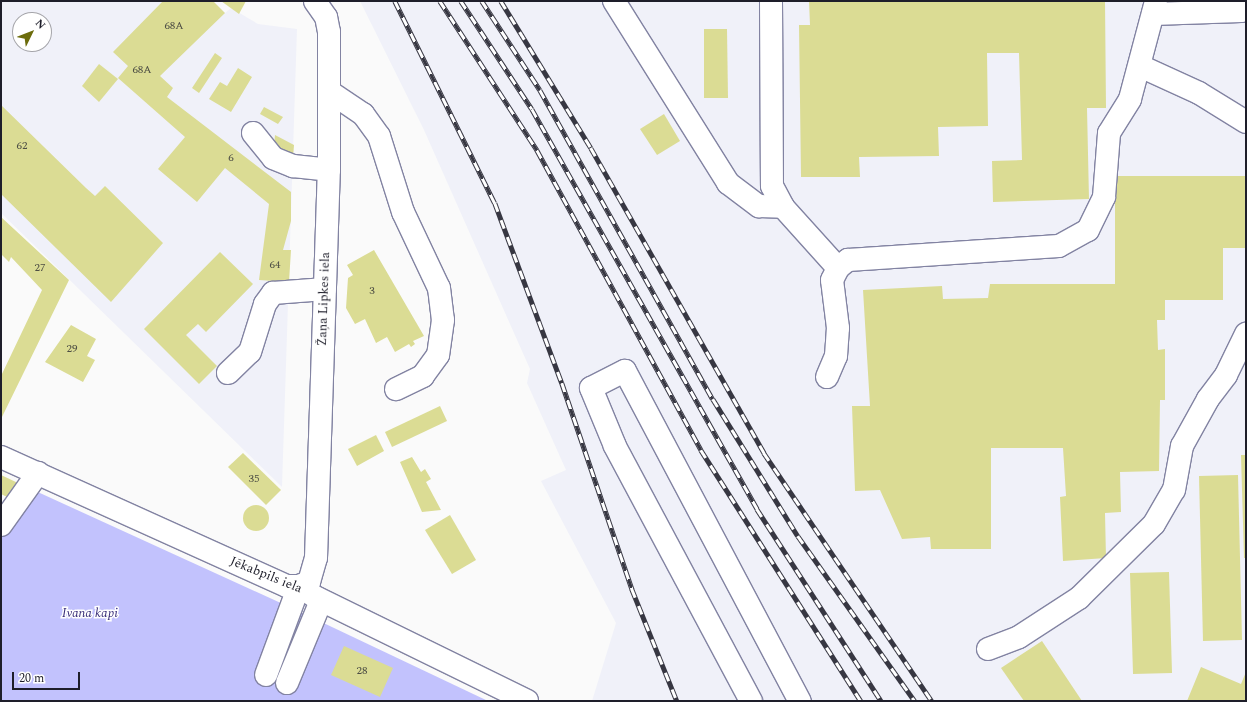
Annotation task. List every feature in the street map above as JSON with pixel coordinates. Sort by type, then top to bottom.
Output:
[{"type":"street","points":[[614,1],[728,183],[759,206],[783,207]]},
{"type":"street","points":[[771,1],[772,186],[783,207],[838,268]]},
{"type":"street","name":"Žaņa Lipkes iela","points":[[299,586],[309,582],[316,558],[329,170],[329,32],[318,2]]},
{"type":"street","points":[[827,377],[836,356],[838,328],[832,280],[838,268],[848,260],[869,256],[1059,246],[1088,230],[1104,197],[1109,133],[1130,99],[1140,66],[1154,7],[1241,11],[1246,5]]},
{"type":"street","points":[[1140,66],[1199,93],[1246,122]]},
{"type":"street","points":[[330,92],[363,114],[379,136],[403,212],[439,288],[443,320],[438,355],[423,376],[396,389]]},
{"type":"street","points":[[253,133],[273,158],[293,166],[329,170]]},
{"type":"street","points":[[228,373],[250,352],[265,304],[273,293],[325,289]]},
{"type":"street","points":[[988,649],[1019,636],[1079,598],[1154,524],[1174,490],[1182,446],[1208,399],[1226,375],[1246,334]]},
{"type":"street","points":[[751,701],[615,446],[591,388],[625,371],[800,701]]},
{"type":"street","name":"Jēkabpils iela","points":[[1,457],[287,586],[299,586],[322,600],[527,701]]},
{"type":"street","points":[[1,525],[38,473]]},
{"type":"street","points":[[266,675],[299,586]]},
{"type":"street","points":[[287,683],[322,600]]},
{"type":"shaded area","points":[[1,1],[213,1],[225,13],[231,8],[258,24],[297,29],[282,487],[1,213]]},
{"type":"shaded area","points":[[360,1],[1246,1],[1246,701],[592,701],[616,623],[541,481],[566,470],[527,383],[530,369],[424,130]]},
{"type":"green space","name":"Ivana kapi","points":[[18,483],[294,609],[488,701],[1,701],[1,506]]},
{"type":"building","points":[[163,1],[213,1],[225,13],[160,76],[173,88],[167,97],[291,192],[291,221],[283,250],[291,250],[289,282],[259,280],[269,204],[225,168],[197,202],[158,169],[185,137],[118,78],[128,66],[113,52]]},
{"type":"building","points":[[221,1],[246,1],[239,14]]},
{"type":"building","points":[[809,1],[1105,1],[1106,108],[1087,108],[1089,199],[993,202],[992,161],[1022,160],[1019,53],[987,53],[988,126],[938,127],[939,156],[859,157],[860,177],[801,177],[799,25],[810,25]]},
{"type":"building","points":[[704,29],[727,29],[728,98],[704,98]]},
{"type":"building","points":[[215,53],[222,58],[199,93],[192,88]]},
{"type":"building","points":[[99,64],[118,79],[99,102],[82,86]]},
{"type":"building","points":[[238,68],[252,77],[231,112],[209,99],[220,82],[227,86]]},
{"type":"building","points":[[1,105],[95,196],[105,186],[163,243],[111,302],[1,194]]},
{"type":"building","points":[[264,107],[283,117],[278,124],[260,114]]},
{"type":"building","points":[[664,114],[680,141],[657,155],[640,129]]},
{"type":"building","points":[[275,135],[294,145],[293,158],[274,147]]},
{"type":"building","points":[[1115,176],[1246,176],[1246,248],[1223,248],[1223,300],[1165,300],[1165,320],[1157,320],[1158,350],[1165,349],[1165,400],[1160,400],[1159,471],[1120,472],[1121,512],[1105,513],[1106,558],[1063,561],[1060,497],[1066,496],[1063,448],[991,448],[991,549],[931,549],[930,537],[902,539],[880,490],[855,491],[852,406],[870,406],[863,290],[942,286],[943,299],[988,298],[990,284],[1115,284]]},
{"type":"building","points":[[1,217],[69,280],[1,419],[1,376],[42,290],[11,257],[9,262],[1,254]]},
{"type":"building","points":[[374,250],[424,336],[413,341],[415,344],[411,347],[409,344],[395,352],[387,337],[376,343],[365,319],[355,324],[346,308],[348,278],[353,275],[347,265]]},
{"type":"building","points":[[220,252],[253,284],[206,332],[198,324],[186,335],[217,366],[199,384],[144,329]]},
{"type":"building","points":[[71,325],[96,339],[87,356],[95,360],[83,382],[45,362]]},
{"type":"building","points":[[440,406],[447,421],[392,447],[385,432]]},
{"type":"building","points":[[376,435],[384,451],[357,466],[348,449]]},
{"type":"building","points":[[243,453],[281,490],[266,505],[228,467]]},
{"type":"building","points":[[1241,455],[1246,455],[1246,558],[1244,558]]},
{"type":"building","points":[[412,457],[421,472],[425,469],[431,479],[426,482],[441,510],[422,512],[400,462]]},
{"type":"building","points":[[1,475],[18,483],[7,497],[1,494]]},
{"type":"building","points":[[1238,475],[1242,640],[1203,641],[1199,476]]},
{"type":"building","points":[[256,505],[265,509],[269,518],[265,527],[256,531],[247,527],[243,518],[247,509]]},
{"type":"building","points":[[450,515],[476,560],[452,574],[425,530]]},
{"type":"building","points":[[1169,572],[1172,673],[1133,674],[1130,573]]},
{"type":"building","points":[[1042,641],[1082,701],[1024,701],[1001,668]]},
{"type":"building","points":[[344,646],[393,668],[380,697],[331,675]]},
{"type":"building","points":[[1201,667],[1241,684],[1246,672],[1246,701],[1187,701]]},
{"type":"railway","points":[[395,1],[495,203],[562,383],[632,589],[677,701]]},
{"type":"railway","points":[[440,1],[537,150],[701,450],[861,701]]},
{"type":"railway","points":[[461,1],[532,109],[757,509],[881,701]]},
{"type":"railway","points":[[482,1],[540,90],[713,399],[798,536],[915,701]]},
{"type":"railway","points":[[501,1],[591,148],[764,453],[932,701]]}]
